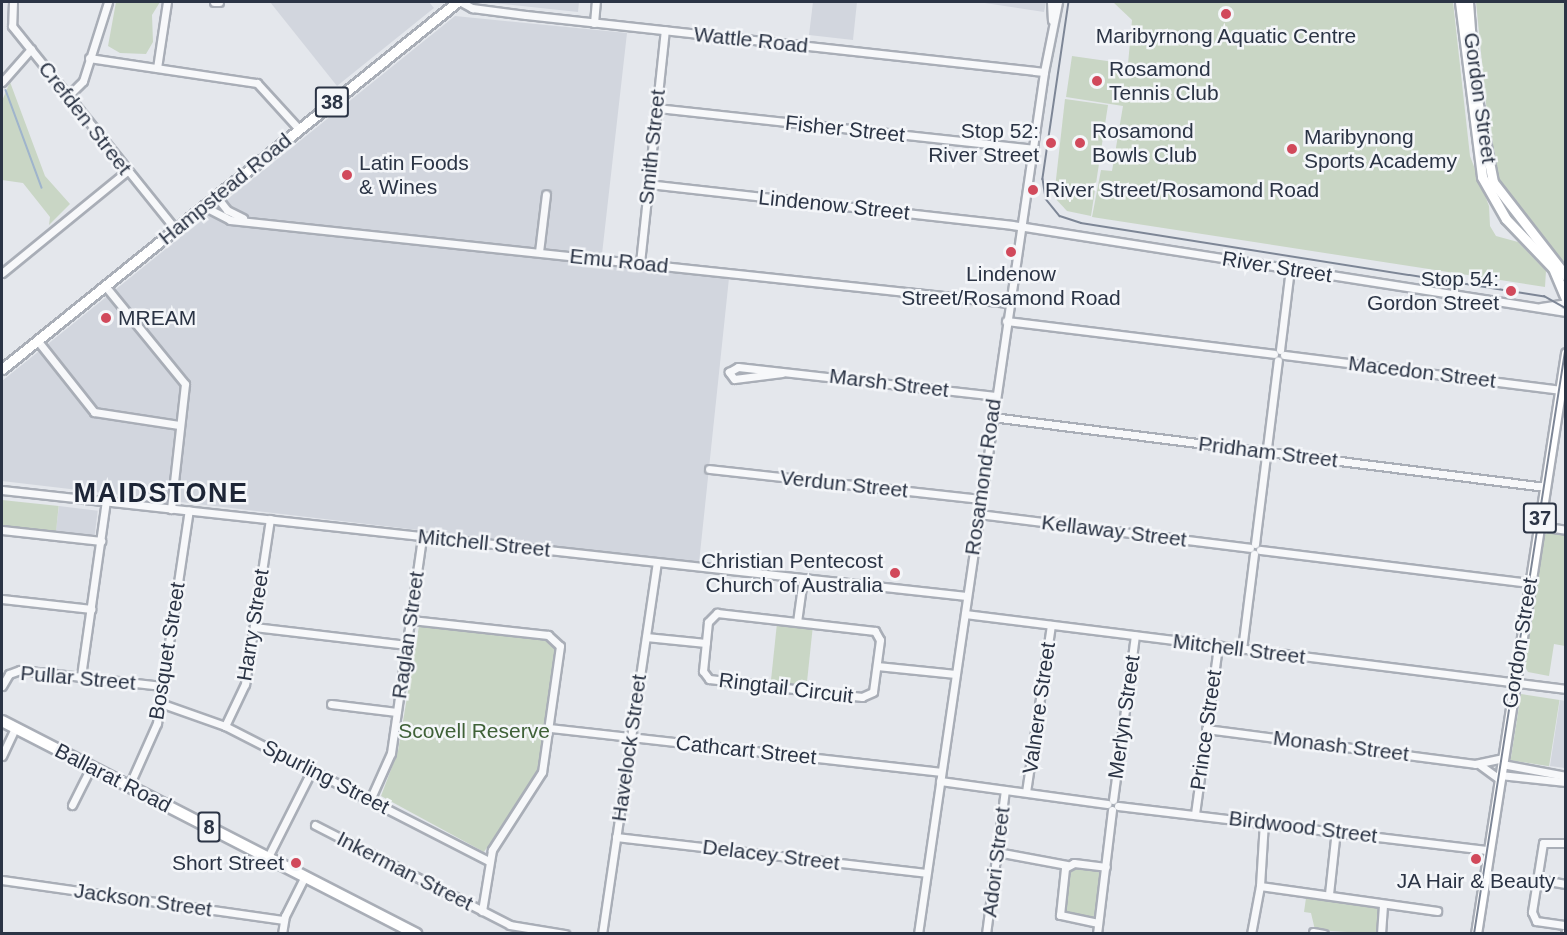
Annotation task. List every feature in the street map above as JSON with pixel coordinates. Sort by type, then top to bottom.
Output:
[{"type":"highway","name":"Ballarat Road","points":[[2,721],[417,933]]},
{"type":"main road","name":"Gordon Street","points":[[1460,2],[1478,166],[1506,219],[1553,268],[1566,298]]},
{"type":"main road","name":"Gordon Street","points":[[1468,2],[1484,150],[1493,182],[1508,206],[1566,276]]},
{"type":"main road","name":"Hampstead Road","points":[[2,369],[453,4]]},
{"type":"main road","points":[[1506,219],[1508,206]]},
{"type":"main road","name":"Gordon Street","points":[[1476,933],[1566,353]]},
{"type":"street","name":"Crefden Street","points":[[13,2],[12,26],[175,229]]},
{"type":"street","points":[[69,96],[83,81],[108,2]]},
{"type":"street","points":[[157,68],[168,2]]},
{"type":"street","points":[[214,2],[219,2]]},
{"type":"street","name":"Wattle Road","points":[[461,2],[472,8],[1044,72]]},
{"type":"street","points":[[594,22],[596,2]]},
{"type":"street","name":"Rosamond Road","points":[[1051,2],[1052,20]]},
{"type":"street","name":"Rosamond Road","points":[[918,933],[979,500],[1052,20],[1058,2]]},
{"type":"street","name":"Smith Street","points":[[640,263],[665,30]]},
{"type":"street","points":[[2,82],[31,49]]},
{"type":"street","points":[[89,58],[257,83],[299,129]]},
{"type":"street","name":"Fisher Street","points":[[657,108],[1032,149]]},
{"type":"street","points":[[2,273],[127,171]]},
{"type":"street","name":"Lindenow Street","points":[[648,184],[1021,226]]},
{"type":"street","points":[[539,252],[546,194]]},
{"type":"street","name":"Emu Road","points":[[216,196],[234,215],[251,220]]},
{"type":"street","name":"Emu Road","points":[[203,206],[222,219],[251,220],[1009,305]]},
{"type":"street","name":"River Street","points":[[1021,226],[1566,312]]},
{"type":"street","points":[[1242,649],[1290,269]]},
{"type":"street","points":[[106,286],[182,377],[171,509]]},
{"type":"street","name":"River Street","points":[[1532,307],[1566,303]]},
{"type":"street","name":"Macedon Street","points":[[1006,321],[1560,390]]},
{"type":"street","points":[[37,340],[94,412],[179,425]]},
{"type":"street","name":"Marsh Street","points":[[782,373],[734,379],[729,372],[735,367],[995,396]]},
{"type":"street","name":"Pridham Street","points":[[992,417],[1545,487]]},
{"type":"street","name":"Verdun Street","points":[[709,469],[979,500]]},
{"type":"street","name":"Mitchell Street","points":[[2,490],[966,596]]},
{"type":"street","points":[[81,676],[106,501]]},
{"type":"street","name":"Bosquet Street","points":[[129,786],[151,741],[160,704],[189,510]]},
{"type":"street","name":"Kellaway Street","points":[[978,514],[1530,583]]},
{"type":"street","name":"Harry Street","points":[[225,726],[245,684],[270,519]]},
{"type":"street","points":[[1539,526],[1566,531]]},
{"type":"street","points":[[2,530],[101,542]]},
{"type":"street","name":"Raglan Street","points":[[370,800],[389,760],[422,537]]},
{"type":"street","name":"Havelock Street","points":[[602,933],[657,562]]},
{"type":"street","points":[[797,622],[803,579]]},
{"type":"street","points":[[2,599],[91,609]]},
{"type":"street","name":"Ringtail Circuit","points":[[714,614],[875,631],[880,640],[873,692],[865,697],[713,681],[704,674],[706,644],[708,622],[714,614]]},
{"type":"street","name":"Mitchell Street","points":[[964,614],[1566,690]]},
{"type":"street","points":[[411,620],[554,638],[561,651],[550,729],[537,784],[501,833],[489,861],[482,911]]},
{"type":"street","name":"Valnere Street","points":[[1026,792],[1052,624]]},
{"type":"street","points":[[254,627],[407,645]]},
{"type":"street","name":"Merlyn Street","points":[[1097,933],[1135,635]]},
{"type":"street","points":[[646,637],[706,644]]},
{"type":"street","name":"Prince Street","points":[[1195,814],[1218,646]]},
{"type":"street","points":[[877,666],[956,674]]},
{"type":"street","name":"Pullar Street","points":[[2,686],[15,670],[162,686]]},
{"type":"street","name":"Spurling Street","points":[[160,704],[225,726],[489,861]]},
{"type":"street","points":[[331,705],[397,712]]},
{"type":"street","points":[[2,756],[15,728]]},
{"type":"street","name":"Cathcart Street","points":[[550,729],[941,772]]},
{"type":"street","name":"Monash Street","points":[[1206,729],[1475,764],[1494,771],[1500,777]]},
{"type":"street","points":[[1502,761],[1566,776]]},
{"type":"street","name":"Monash Street","points":[[1475,764],[1502,761]]},
{"type":"street","points":[[72,806],[91,767]]},
{"type":"street","points":[[268,857],[312,770]]},
{"type":"street","points":[[1500,777],[1566,782]]},
{"type":"street","name":"Birdwood Street","points":[[940,781],[1112,805],[1488,850]]},
{"type":"street","name":"Adori Street","points":[[986,933],[1005,790]]},
{"type":"street","points":[[1251,933],[1260,886],[1264,822]]},
{"type":"street","name":"Inkerman Street","points":[[315,825],[515,927],[565,933]]},
{"type":"street","points":[[1329,894],[1336,830]]},
{"type":"street","name":"Delacey Street","points":[[616,837],[926,873]]},
{"type":"street","points":[[1566,843],[1545,841],[1537,879],[1533,918],[1566,925]]},
{"type":"street","points":[[997,852],[1067,865],[1106,867]]},
{"type":"street","points":[[1067,865],[1060,915],[1098,923]]},
{"type":"street","points":[[282,933],[284,920],[305,876]]},
{"type":"street","points":[[1537,879],[1566,884]]},
{"type":"street","name":"Jackson Street","points":[[2,880],[284,920]]},
{"type":"street","points":[[1260,886],[1329,894],[1383,907],[1437,910]]},
{"type":"street","points":[[1381,933],[1383,907]]},
{"type":"street","points":[[1312,923],[1313,933],[1324,933]]},
{"type":"shaded area","points":[[270,2],[429,2],[434,8],[337,86]]},
{"type":"shaded area","points":[[484,2],[579,2],[578,12]]},
{"type":"shaded area","points":[[813,2],[857,2],[853,40],[809,35]]},
{"type":"shaded area","points":[[978,2],[1046,2],[1044,12]]},
{"type":"shaded area","points":[[455,16],[627,33],[601,263],[729,278],[699,563],[2,481],[2,381]]},
{"type":"shaded area","points":[[59,506],[98,511],[95,536],[56,531]]},
{"type":"shaded area","points":[[1560,700],[1565,701],[1565,768],[1550,766]]},
{"type":"green space","points":[[116,2],[160,2],[152,15],[153,42],[146,54],[120,53],[108,46]]},
{"type":"green space","name":"Maribynong Sports Academy","points":[[1113,2],[1453,2],[1470,156],[1489,206],[1490,226],[1496,236],[1518,242],[1546,271],[1545,287],[1092,217],[1101,170],[1112,171],[1123,106],[1066,97],[1072,56],[1128,64],[1132,20]]},
{"type":"green space","points":[[1476,2],[1565,2],[1565,264],[1501,183],[1491,154]]},
{"type":"green space","points":[[10,82],[45,176],[70,204],[49,225],[50,217],[23,183],[2,180],[2,101]]},
{"type":"green space","name":"Rosamond Bowls Club","points":[[1065,99],[1108,105],[1091,216],[1067,211],[1054,197]]},
{"type":"green space","points":[[2,500],[59,506],[56,533],[2,527]]},
{"type":"green space","points":[[1548,532],[1566,535],[1565,646],[1554,644],[1549,676],[1528,672],[1524,665],[1543,537]]},
{"type":"green space","points":[[777,623],[813,627],[807,686],[771,683]]},
{"type":"green space","name":"Scovell Reserve","points":[[419,626],[546,638],[557,649],[539,771],[484,852],[381,796],[398,751]]},
{"type":"green space","points":[[1521,694],[1560,700],[1549,766],[1511,760]]},
{"type":"green space","points":[[1075,866],[1097,869],[1101,876],[1096,915],[1090,920],[1067,917],[1063,911],[1067,871]]},
{"type":"green space","points":[[1329,897],[1342,904],[1375,906],[1380,910],[1379,934],[1315,930],[1311,913],[1304,912],[1306,898]]},
{"type":"waterway","points":[[6,90],[42,188]]},
{"type":"tram line","points":[[1069,2],[1043,179],[1046,199],[1060,216],[1081,223],[1544,296],[1566,308]]},
{"type":"tram line","points":[[1474,934],[1566,345]]},
{"type":"place","name":"Maribyrnong Aquatic Centre","points":[[1226,14]]},
{"type":"place","name":"Rosamond Tennis Club","points":[[1097,81]]},
{"type":"place","name":"Stop 52: River Street","points":[[1051,143]]},
{"type":"place","name":"Rosamond Bowls Club","points":[[1080,143]]},
{"type":"place","name":"Maribynong Sports Academy","points":[[1292,149]]},
{"type":"place","name":"Latin Foods & Wines","points":[[347,175]]},
{"type":"place","name":"River Street/Rosamond Road","points":[[1033,190]]},
{"type":"place","name":"Lindenow Street/Rosamond Road","points":[[1011,252]]},
{"type":"place","name":"Stop 54: Gordon Street","points":[[1511,291]]},
{"type":"place","name":"MREAM","points":[[106,318]]},
{"type":"place","name":"Christian Pentecost Church of Australia","points":[[895,573]]},
{"type":"place","name":"JA Hair & Beauty","points":[[1476,859]]},
{"type":"place","name":"Short Street","points":[[296,863]]},
{"type":"district","name":"MAIDSTONE","points":[[161,494]]}]
